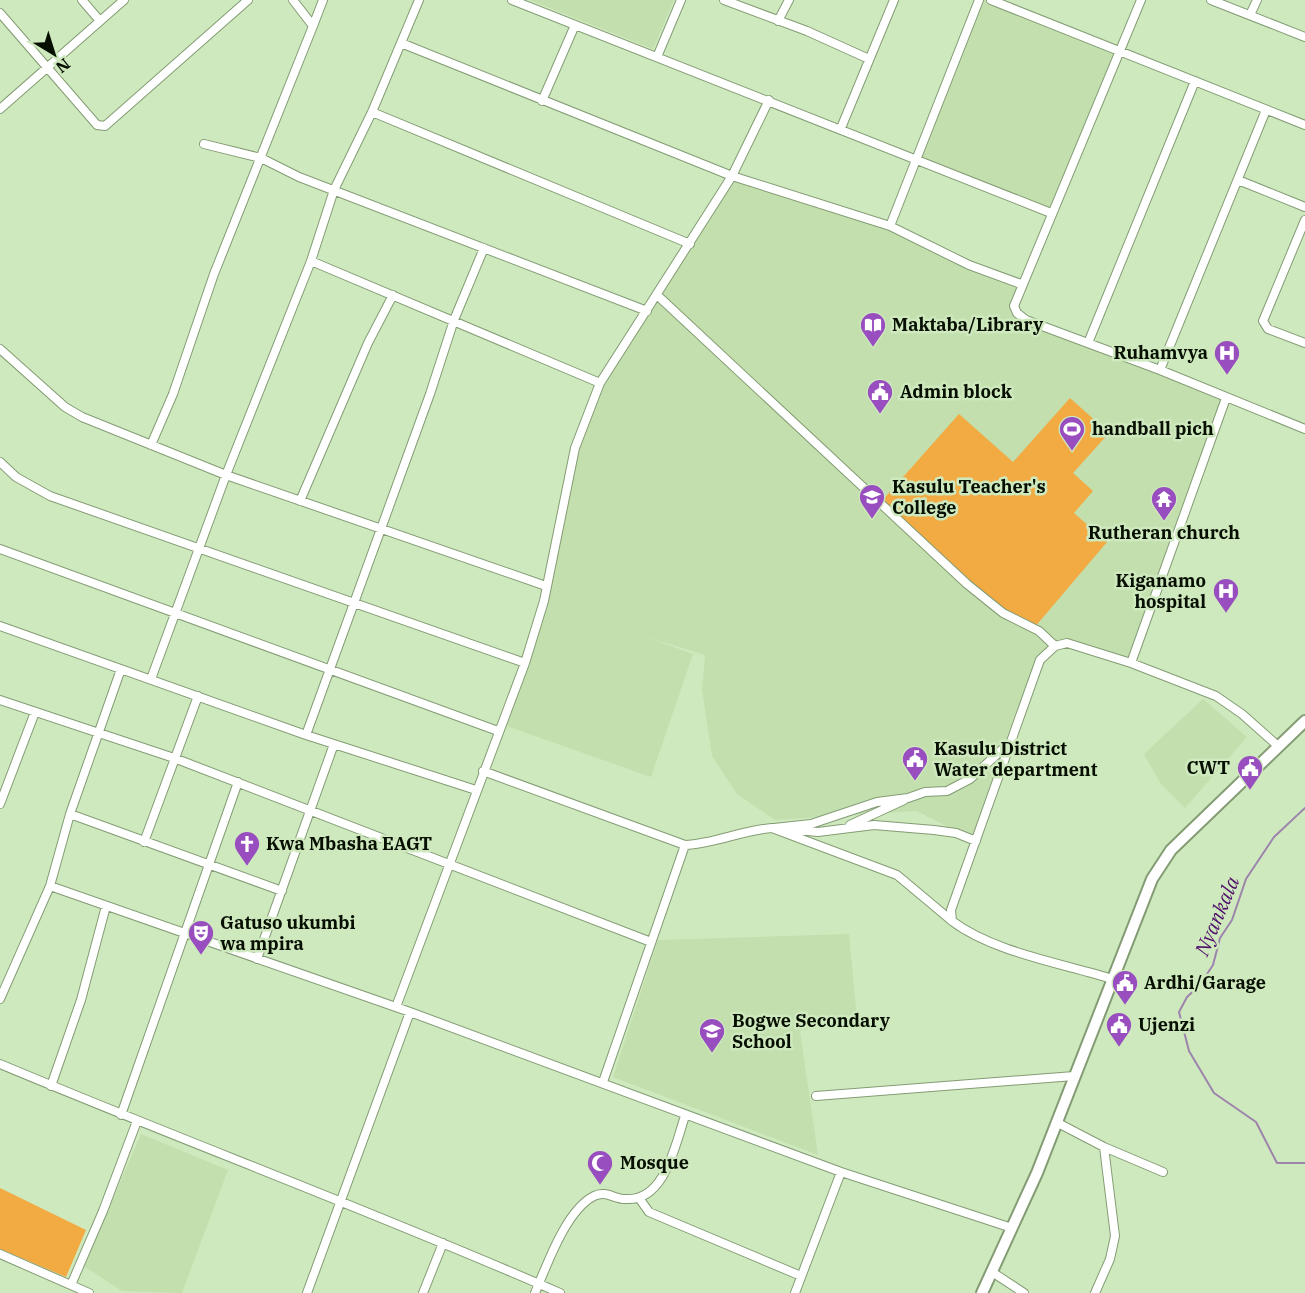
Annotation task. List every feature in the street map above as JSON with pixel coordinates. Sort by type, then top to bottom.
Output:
[{"type":"highway","points":[[982,1293],[1056,1122],[1152,879],[1171,850],[1305,722]]},
{"type":"street","points":[[82,0],[100,21]]},
{"type":"street","points":[[0,109],[124,0]]},
{"type":"street","points":[[0,13],[97,125],[105,126],[248,0]]},
{"type":"street","points":[[293,0],[313,26]]},
{"type":"street","points":[[151,445],[173,394],[214,274],[323,0]]},
{"type":"street","points":[[151,679],[226,475],[310,261],[334,190],[372,112],[419,0]]},
{"type":"street","points":[[512,0],[841,128],[1051,213]]},
{"type":"street","points":[[657,57],[681,0]]},
{"type":"street","points":[[723,0],[807,31],[869,59]]},
{"type":"street","points":[[778,21],[789,0]]},
{"type":"street","points":[[841,128],[894,0]]},
{"type":"street","points":[[890,226],[979,0]]},
{"type":"street","points":[[991,0],[1012,4],[1305,125]]},
{"type":"street","points":[[1141,0],[1021,284],[1014,306],[1026,320],[1160,370],[1305,429]]},
{"type":"street","points":[[1211,0],[1305,37]]},
{"type":"street","points":[[1250,15],[1257,0]]},
{"type":"street","points":[[542,101],[575,25]]},
{"type":"street","points":[[401,43],[732,176],[890,226],[969,265],[1021,284]]},
{"type":"street","points":[[1088,343],[1195,81]]},
{"type":"street","points":[[396,1007],[448,862],[525,663],[546,586],[575,448],[600,383],[732,176],[769,100]]},
{"type":"street","points":[[1160,370],[1266,110]]},
{"type":"street","points":[[372,112],[690,244]]},
{"type":"street","points":[[204,144],[261,158],[299,177],[647,311]]},
{"type":"street","points":[[1238,180],[1305,207]]},
{"type":"street","points":[[1305,220],[1263,321],[1268,329],[1305,343]]},
{"type":"street","points":[[306,735],[332,668],[379,528],[430,394],[454,320],[484,248]]},
{"type":"street","points":[[310,261],[600,383]]},
{"type":"street","points":[[300,501],[368,343],[393,295]]},
{"type":"street","points":[[657,295],[967,584],[1003,613],[1039,631],[1055,646]]},
{"type":"street","points":[[0,349],[65,407],[82,417],[226,475],[546,586]]},
{"type":"street","points":[[1131,663],[1226,398]]},
{"type":"street","points":[[0,462],[16,477],[50,496],[525,663]]},
{"type":"street","points":[[0,549],[332,668],[498,731]]},
{"type":"street","points":[[0,626],[306,735],[476,790]]},
{"type":"street","points":[[952,921],[951,910],[1040,660],[1055,646],[1067,643],[1131,663],[1216,696],[1242,714],[1278,746]]},
{"type":"street","points":[[0,999],[50,886],[70,814],[121,669]]},
{"type":"street","points":[[144,842],[198,696]]},
{"type":"street","points":[[0,700],[174,758],[651,942]]},
{"type":"street","points":[[0,804],[35,712]]},
{"type":"street","points":[[845,828],[908,798],[925,792],[947,791],[959,786],[1003,751],[1012,740]]},
{"type":"street","points":[[257,959],[334,744]]},
{"type":"street","points":[[483,771],[685,845],[701,844],[751,829],[811,824],[877,802],[908,798]]},
{"type":"street","points":[[121,1114],[238,782]]},
{"type":"street","points":[[70,814],[282,891]]},
{"type":"street","points":[[782,827],[818,831],[865,825],[956,833],[976,841]]},
{"type":"street","points":[[772,828],[897,875],[952,921],[979,938],[1112,978]]},
{"type":"street","points":[[603,1082],[685,845]]},
{"type":"street","points":[[50,886],[410,1012],[841,1172],[1012,1228]]},
{"type":"street","points":[[51,1086],[81,1000],[106,906]]},
{"type":"street","points":[[307,1293],[410,1012]]},
{"type":"street","points":[[0,1064],[136,1121],[341,1200],[560,1293]]},
{"type":"street","points":[[816,1096],[1074,1076]]},
{"type":"street","points":[[535,1293],[562,1233],[579,1208],[595,1195],[607,1193],[623,1199],[639,1198],[660,1181],[685,1116]]},
{"type":"street","points":[[73,1288],[136,1121]]},
{"type":"street","points":[[1056,1122],[1104,1147],[1164,1172]]},
{"type":"street","points":[[1095,1293],[1110,1259],[1115,1236],[1104,1147]]},
{"type":"street","points":[[795,1293],[841,1172]]},
{"type":"street","points":[[639,1198],[649,1212],[801,1276]]},
{"type":"street","points":[[423,1293],[443,1243]]},
{"type":"street","points":[[0,1254],[73,1288],[89,1293]]},
{"type":"street","points":[[992,1272],[1024,1293]]},
{"type":"shaded area","points":[[530,0],[674,0],[653,49]]},
{"type":"shaded area","points":[[980,0],[989,0],[1117,52],[1050,212],[919,159]]},
{"type":"shaded area","name":"Kasulu Teacher's College","points":[[733,176],[890,225],[969,265],[1022,284],[1016,305],[1026,320],[1226,398],[1132,663],[1068,643],[1056,646],[1040,660],[976,841],[917,811],[775,820],[737,794],[712,756],[702,690],[705,655],[646,637],[693,654],[651,777],[501,724],[544,602],[576,447],[600,383]]},
{"type":"shaded area","points":[[1070,398],[1109,433],[1073,473],[1093,491],[1074,513],[1107,542],[1034,628],[1006,615],[880,503],[959,414],[1013,462]]},
{"type":"shaded area","points":[[1203,699],[1247,737],[1185,808],[1161,784],[1144,754]]},
{"type":"shaded area","name":"Bogwe Secondary School","points":[[849,934],[857,1019],[800,1031],[818,1155],[613,1077],[658,940]]},
{"type":"shaded area","points":[[141,1134],[228,1170],[182,1293],[122,1291],[84,1266]]},
{"type":"shaded area","points":[[0,1188],[86,1230],[66,1277],[0,1249]]},
{"type":"waterway","name":"Nyankala","points":[[1305,808],[1274,837],[1246,879],[1232,920],[1220,938],[1213,965],[1199,986],[1187,997],[1179,1012],[1189,1051],[1214,1093],[1256,1122],[1277,1163],[1305,1163]]},
{"type":"place","name":"Maktaba/Library","points":[[873,348]]},
{"type":"place","name":"Ruhamvya","points":[[1227,376]]},
{"type":"place","name":"Admin block","points":[[880,415]]},
{"type":"place","name":"handball pich","points":[[1072,452]]},
{"type":"place","name":"Kasulu Teacher's College","points":[[872,520]]},
{"type":"place","name":"Rutheran church","points":[[1164,522]]},
{"type":"place","name":"Kiganamo hospital","points":[[1226,614]]},
{"type":"place","name":"Kasulu District Water department","points":[[915,782]]},
{"type":"place","name":"CWT","points":[[1250,791]]},
{"type":"place","name":"Kwa Mbasha EAGT","points":[[247,867]]},
{"type":"place","name":"Gatuso ukumbi wa mpira","points":[[201,956]]},
{"type":"place","name":"Ardhi/Garage","points":[[1125,1006]]},
{"type":"place","name":"Ujenzi","points":[[1119,1048]]},
{"type":"place","name":"Bogwe Secondary School","points":[[712,1054]]},
{"type":"place","name":"Mosque","points":[[600,1186]]}]
